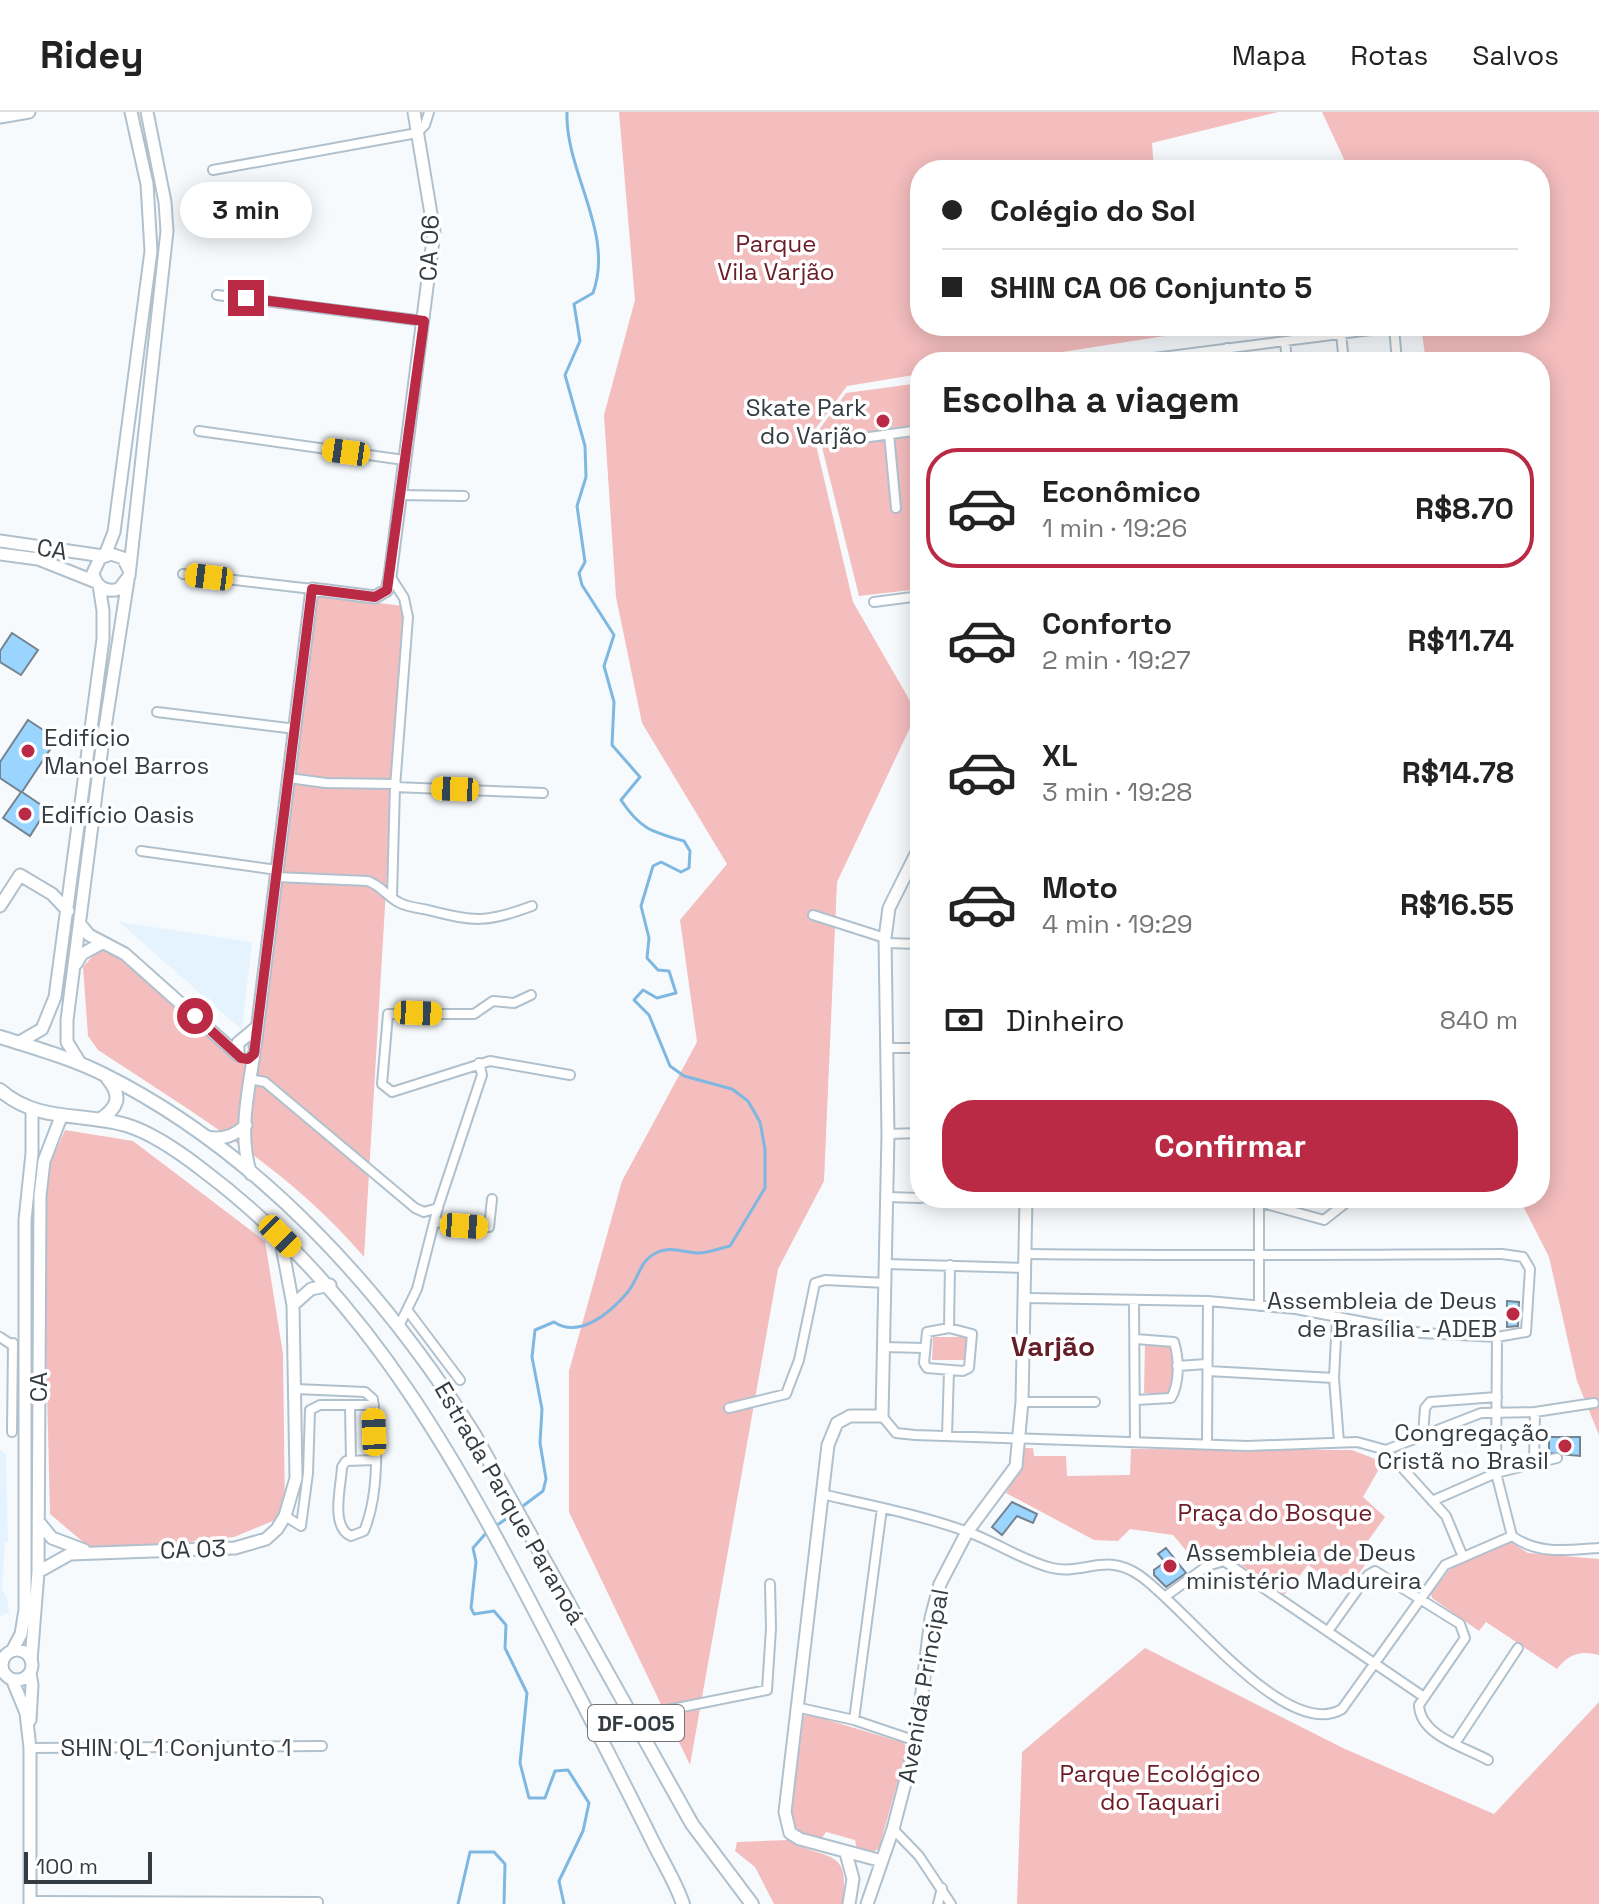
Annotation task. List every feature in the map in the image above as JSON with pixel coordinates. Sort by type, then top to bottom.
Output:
[{"type":"main road","name":"Estrada Parque Paranoá","points":[[0,1037],[80,1063],[105,1075],[203,1137],[251,1175],[335,1253],[399,1326],[443,1385],[507,1491],[692,1824],[752,1904]]},
{"type":"main road","points":[[99,1120],[115,1108],[118,1100],[118,1093],[105,1075]]},
{"type":"main road","name":"Estrada Parque Paranoá","points":[[0,1090],[32,1110],[126,1125],[149,1134],[202,1169],[280,1236],[330,1285],[396,1370],[479,1506],[683,1904]]},
{"type":"street","points":[[0,117],[29,112]]},
{"type":"street","points":[[18,1043],[42,1029],[52,1011],[103,639],[103,611],[93,567],[104,555],[114,532],[151,251],[147,184],[131,112]]},
{"type":"street","points":[[80,1063],[67,1042],[66,1031],[102,747],[129,575],[167,231],[165,202],[147,112]]},
{"type":"street","name":"CA 06","points":[[312,589],[375,597],[387,590],[390,576],[434,232],[414,112]]},
{"type":"street","points":[[213,170],[417,133],[425,125],[429,112]]},
{"type":"street","points":[[217,295],[424,321]]},
{"type":"street","points":[[1207,352],[1325,336]]},
{"type":"street","points":[[1285,341],[1286,352]]},
{"type":"street","points":[[1227,348],[1228,352]]},
{"type":"street","points":[[199,431],[404,460]]},
{"type":"street","points":[[848,440],[910,431]]},
{"type":"street","points":[[889,434],[896,508]]},
{"type":"street","points":[[400,495],[464,496]]},
{"type":"street","name":"CA","points":[[0,541],[104,555]]},
{"type":"street","points":[[0,554],[38,559],[113,590],[129,575]]},
{"type":"street","points":[[104,555],[123,558],[129,575]]},
{"type":"street","points":[[183,574],[312,589],[250,1079],[245,1159],[251,1175]]},
{"type":"street","points":[[390,576],[404,598],[408,617],[392,896]]},
{"type":"street","points":[[874,602],[910,597]]},
{"type":"street","points":[[157,712],[296,729]]},
{"type":"street","points":[[289,778],[326,783],[543,793]]},
{"type":"street","points":[[141,851],[276,873],[368,881],[381,886],[399,902],[467,920],[483,921],[532,906]]},
{"type":"street","points":[[910,866],[889,908],[885,943],[888,1134],[882,1416],[896,1433],[1020,1440],[1283,1446],[1357,1442],[1386,1450],[1451,1525],[1463,1557]]},
{"type":"street","points":[[0,906],[20,875],[52,894],[68,911]]},
{"type":"street","points":[[52,894],[70,893]]},
{"type":"street","points":[[813,915],[885,943],[910,944]]},
{"type":"street","points":[[80,924],[89,935],[125,954],[236,1053],[245,1059],[254,1050]]},
{"type":"street","points":[[74,967],[82,954],[102,943]]},
{"type":"street","points":[[531,995],[514,1003],[493,1001],[474,1014],[392,1012],[386,1016],[382,1084],[392,1092],[490,1061],[570,1075]]},
{"type":"street","points":[[236,1053],[236,1046],[257,1027]]},
{"type":"street","points":[[219,1036],[251,1041],[254,1050]]},
{"type":"street","points":[[887,1048],[910,1048]]},
{"type":"street","points":[[399,1326],[408,1311],[438,1207],[482,1075],[479,1063]]},
{"type":"street","points":[[250,1079],[265,1082],[415,1208],[432,1212],[438,1207]]},
{"type":"street","name":"CA","points":[[6,1654],[21,1634],[25,1610],[24,1248],[32,1110]]},
{"type":"street","name":"CA","points":[[29,1728],[38,1572],[40,1196],[44,1161],[61,1117]]},
{"type":"street","points":[[203,1137],[219,1140],[237,1134],[246,1125]]},
{"type":"street","points":[[888,1134],[910,1133]]},
{"type":"street","points":[[887,1197],[910,1198]]},
{"type":"street","points":[[434,1222],[489,1227],[492,1199]]},
{"type":"street","name":"Avenida Principal","points":[[867,1904],[893,1829],[916,1741],[935,1601],[945,1570],[967,1532],[1011,1474],[1020,1440],[1026,1208]]},
{"type":"street","points":[[1259,1208],[1259,1306]]},
{"type":"street","points":[[1278,1208],[1324,1220],[1339,1208]]},
{"type":"street","points":[[280,1236],[293,1305],[296,1389],[296,1478],[285,1516]]},
{"type":"street","points":[[1026,1254],[1259,1257],[1359,1253],[1502,1254],[1523,1257],[1530,1269],[1524,1334],[1497,1337],[1421,1333],[1259,1306],[1208,1301],[1026,1298]]},
{"type":"street","points":[[886,1264],[1026,1268]]},
{"type":"street","points":[[949,1328],[950,1265]]},
{"type":"street","points":[[729,1408],[786,1394],[799,1360],[815,1283],[820,1280],[886,1283]]},
{"type":"street","points":[[293,1305],[311,1289],[330,1285]]},
{"type":"street","points":[[1134,1301],[1135,1441]]},
{"type":"street","points":[[1207,1442],[1208,1301]]},
{"type":"street","points":[[408,1311],[460,1380]]},
{"type":"street","points":[[1337,1318],[1334,1378],[1339,1442]]},
{"type":"street","points":[[949,1328],[972,1334],[969,1368],[927,1368],[924,1348],[930,1330],[949,1328]]},
{"type":"street","points":[[0,1337],[12,1344],[12,1432]]},
{"type":"street","points":[[1497,1337],[1496,1473],[1512,1536],[1528,1547],[1545,1550],[1599,1548]]},
{"type":"street","points":[[1136,1339],[1174,1342],[1177,1366],[1176,1390],[1171,1398],[1136,1400]]},
{"type":"street","points":[[883,1347],[924,1348]]},
{"type":"street","points":[[1177,1366],[1334,1378]]},
{"type":"street","points":[[947,1436],[949,1370]]},
{"type":"street","points":[[296,1389],[365,1392],[372,1396],[375,1460],[366,1525],[362,1534],[351,1536],[344,1533],[339,1524],[342,1467],[351,1461],[375,1460]]},
{"type":"street","points":[[1423,1435],[1425,1408],[1430,1402],[1497,1397]]},
{"type":"street","points":[[1022,1402],[1095,1402]]},
{"type":"street","points":[[1386,1450],[1468,1417],[1497,1411],[1535,1412],[1594,1403]]},
{"type":"street","name":"CA 03","points":[[38,1572],[59,1559],[89,1552],[247,1546],[266,1539],[285,1516],[301,1526],[308,1473],[310,1410],[320,1405],[374,1405]]},
{"type":"street","points":[[350,1406],[351,1461]]},
{"type":"street","points":[[1534,1462],[1535,1412]]},
{"type":"street","points":[[882,1416],[850,1416],[837,1423],[828,1445],[785,1812],[786,1825],[800,1839],[882,1861]]},
{"type":"street","points":[[1432,1501],[1496,1473],[1557,1458]]},
{"type":"street","points":[[821,1494],[967,1532],[1050,1568],[1109,1563],[1127,1567],[1166,1596],[1260,1688],[1306,1711],[1332,1713],[1342,1709],[1445,1565],[1512,1536]]},
{"type":"street","points":[[854,1720],[882,1508]]},
{"type":"street","name":"CA 03","points":[[38,1521],[52,1538],[89,1552]]},
{"type":"street","points":[[1166,1596],[1207,1566],[1224,1561],[1424,1697]]},
{"type":"street","points":[[1328,1631],[1368,1575],[1375,1571],[1460,1624],[1465,1633],[1463,1643],[1424,1697],[1419,1710],[1424,1724],[1488,1760]]},
{"type":"street","points":[[632,1717],[767,1690],[770,1584]]},
{"type":"street","points":[[1456,1742],[1518,1648]]},
{"type":"street","points":[[7,1677],[24,1678],[31,1667],[24,1652],[6,1654],[2,1667],[7,1677],[23,1703],[29,1728],[30,1902],[318,1902]]},
{"type":"street","points":[[795,1707],[854,1720],[916,1741]]},
{"type":"street","name":"SHIN QL 1 Conjunto 1","points":[[30,1748],[322,1746]]},
{"type":"street","points":[[893,1829],[919,1856],[951,1904]]},
{"type":"street","points":[[846,1853],[853,1879],[849,1904]]},
{"type":"street","points":[[938,1904],[942,1888]]},
{"type":"shaded area","points":[[119,922],[252,942],[242,1030]]},
{"type":"shaded area","points":[[0,1450],[6,1454],[8,1542],[5,1543],[2,1590],[7,1597],[9,1612],[0,1617]]},
{"type":"green space","name":"Parque Vila Varjão","points":[[619,112],[1278,112],[1152,143],[1153,160],[910,160],[910,336],[1165,336],[1063,352],[910,352],[910,376],[847,386],[813,432],[853,602],[910,701],[910,728],[837,882],[824,1181],[778,1269],[690,1765],[569,1512],[569,1371],[622,1181],[697,1042],[680,920],[727,864],[642,723],[616,597],[604,415],[635,300]]},
{"type":"green space","points":[[1322,112],[1599,112],[1599,1435],[1577,1381],[1549,1257],[1524,1208],[1550,1208],[1550,352],[1425,352],[1422,336],[1550,336],[1550,160],[1344,160]]},
{"type":"green space","points":[[910,384],[910,590],[859,596],[818,431],[846,393]]},
{"type":"green space","points":[[317,595],[403,606],[364,1257],[335,1226],[272,1170],[204,1120],[98,1050],[88,1036],[83,967],[98,950],[115,951],[259,1069]]},
{"type":"green space","points":[[65,1130],[133,1141],[265,1241],[283,1354],[285,1516],[234,1537],[95,1552],[50,1514],[42,1182]]},
{"type":"green space","points":[[933,1337],[967,1337],[967,1360],[932,1360]]},
{"type":"green space","points":[[1145,1343],[1172,1344],[1172,1394],[1144,1393]]},
{"type":"green space","name":"Praça do Bosque","points":[[1023,1448],[1033,1448],[1034,1456],[1066,1456],[1067,1476],[1130,1475],[1131,1449],[1352,1450],[1383,1462],[1363,1497],[1385,1517],[1365,1545],[1370,1558],[1346,1591],[1308,1565],[1284,1595],[1217,1548],[1195,1561],[1173,1535],[1130,1529],[1118,1541],[1094,1540],[1006,1493],[1020,1470]]},
{"type":"green space","points":[[1509,1541],[1528,1553],[1599,1559],[1599,1655],[1575,1654],[1557,1669],[1486,1622],[1479,1631],[1432,1598],[1431,1594],[1453,1565]]},
{"type":"green space","name":"Parque Ecológico do Taquari","points":[[1145,1648],[1345,1749],[1494,1814],[1599,1702],[1599,1904],[1017,1904],[1022,1752]]},
{"type":"green space","points":[[808,1714],[904,1743],[907,1749],[879,1848],[875,1851],[857,1850],[855,1840],[826,1832],[820,1841],[802,1833],[793,1822],[800,1718]]},
{"type":"green space","points":[[788,1840],[833,1858],[839,1864],[844,1885],[842,1904],[774,1904],[755,1867],[735,1851],[737,1842]]},
{"type":"building","points":[[12,633],[38,650],[21,675],[0,662],[0,651]]},
{"type":"building","name":"Edifício Manoel Barros","points":[[28,720],[57,739],[22,792],[47,809],[30,836],[3,818],[21,792],[0,778],[0,762]]},
{"type":"building","name":"Assembleia de Deus de Brasília - ADEB","points":[[1507,1301],[1519,1302],[1518,1326],[1507,1327]]},
{"type":"building","name":"Congregação Cristã no Brasil","points":[[1549,1437],[1580,1437],[1580,1456],[1549,1453]]},
{"type":"building","points":[[1012,1502],[1037,1514],[1033,1523],[1017,1516],[1002,1535],[992,1527]]},
{"type":"building","name":"Assembleia de Deus ministério Madureira","points":[[1166,1548],[1186,1573],[1166,1587],[1154,1575],[1154,1570],[1165,1562],[1158,1554]]},
{"type":"waterway","points":[[519,1509],[543,1491],[546,1479],[540,1443],[542,1409],[532,1357],[535,1330],[554,1322],[574,1327],[594,1321],[627,1293],[643,1265],[656,1253],[672,1249],[703,1253],[730,1246],[765,1188],[765,1149],[760,1122],[748,1101],[732,1089],[684,1076],[670,1066],[649,1015],[634,1000],[643,990],[657,998],[676,993],[669,971],[658,970],[647,958],[649,938],[641,906],[653,866],[661,862],[681,872],[689,868],[690,851],[684,841],[655,832],[641,823],[621,800],[640,777],[612,745],[614,702],[604,666],[614,635],[582,585],[579,573],[585,562],[577,506],[586,477],[585,446],[565,375],[580,341],[574,304],[593,293],[598,270],[598,248],[573,157],[567,112]]},
{"type":"waterway","points":[[493,1528],[513,1514]]},
{"type":"waterway","points":[[487,1532],[473,1548],[476,1562],[471,1608],[474,1614],[494,1611],[506,1625],[505,1648],[527,1693],[520,1763],[529,1798],[545,1798],[555,1771],[568,1770],[589,1803],[583,1831],[559,1881],[564,1904]]},
{"type":"waterway","points":[[458,1904],[470,1852],[494,1852],[505,1864],[504,1904]]},
{"type":"place","name":"Skate Park do Varjão","points":[[883,421]]},
{"type":"place","name":"Edifício Manoel Barros","points":[[28,751]]},
{"type":"place","name":"Edifício Oasis","points":[[25,814]]},
{"type":"place","name":"Assembleia de Deus de Brasília - ADEB","points":[[1513,1314]]},
{"type":"place","name":"Congregação Cristã no Brasil","points":[[1565,1446]]},
{"type":"place","name":"Assembleia de Deus ministério Madureira","points":[[1170,1566]]},
{"type":"district","name":"Varjão","points":[[1053,1346]]},
{"type":"route","points":[[195,1016],[241,1058],[248,1059],[254,1054],[312,589],[375,597],[387,590],[424,321],[246,298]]}]
